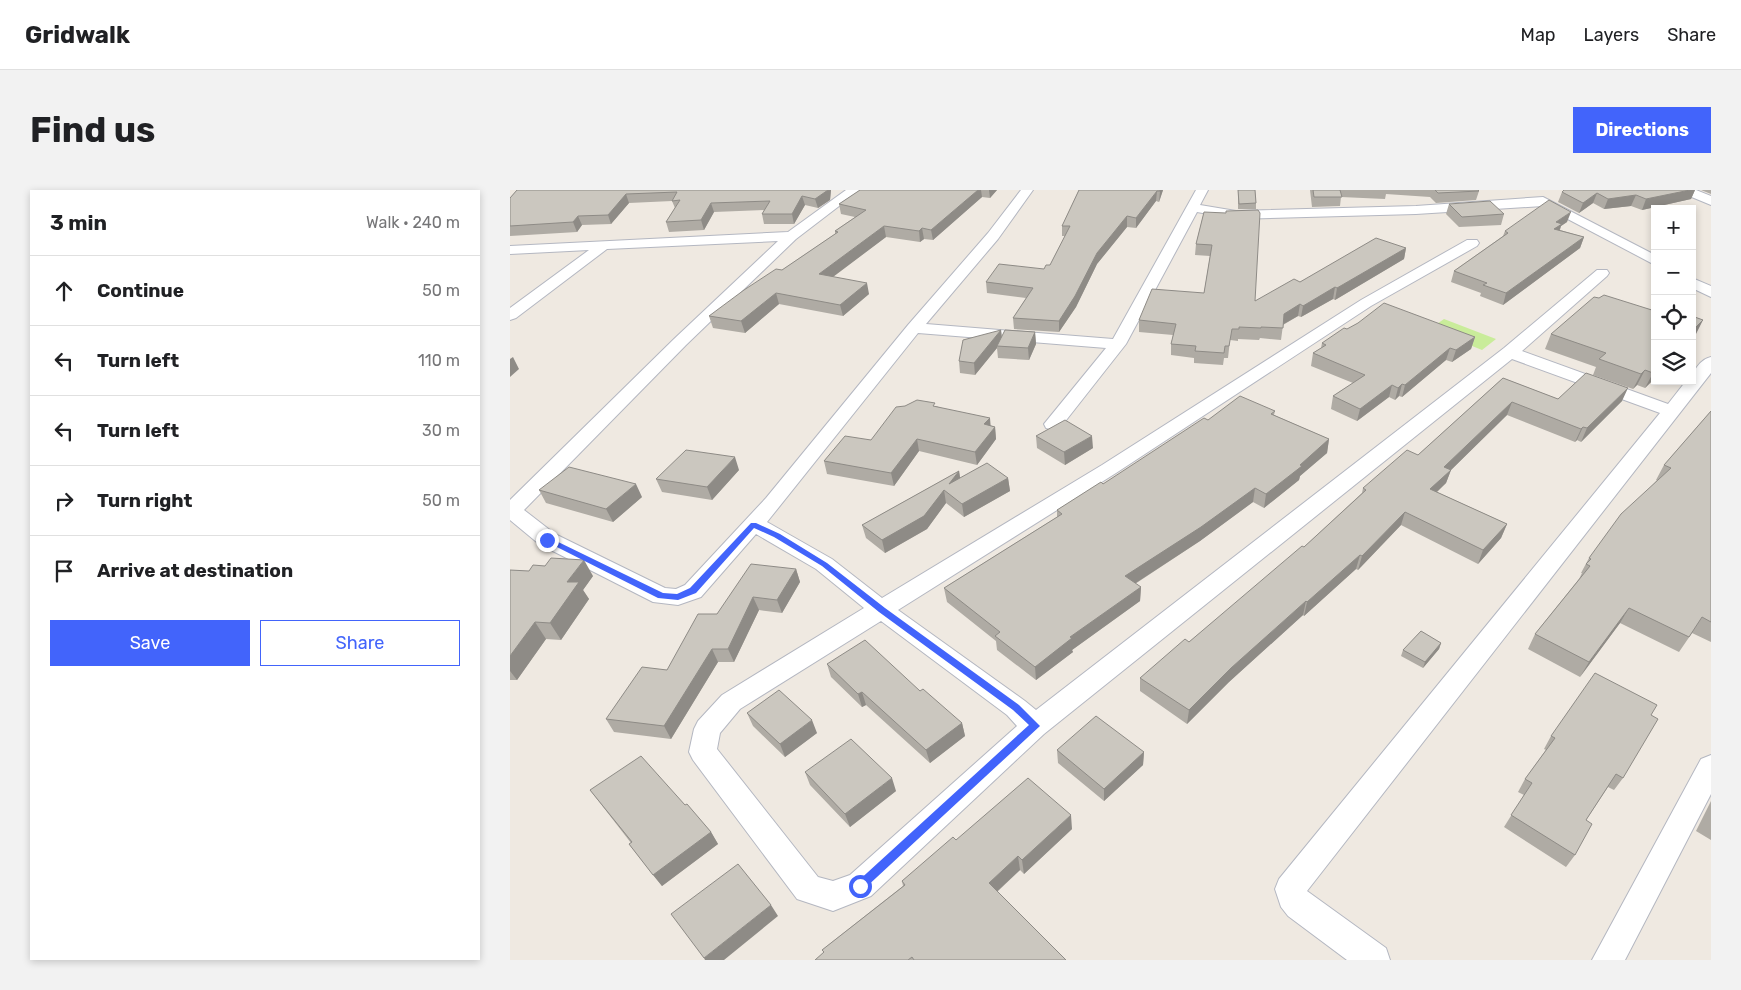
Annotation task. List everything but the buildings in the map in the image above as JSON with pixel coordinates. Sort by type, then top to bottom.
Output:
[{"type":"street","points":[[854,190],[791,236],[680,342],[511,509],[547,540],[661,596],[678,597],[693,590],[753,524],[914,328],[993,236],[1027,190]]},
{"type":"street","points":[[1053,424],[1118,344],[1202,190]]},
{"type":"street","points":[[1522,190],[1651,259]]},
{"type":"street","points":[[1686,190],[1711,200]]},
{"type":"street","points":[[1193,208],[1236,215],[1416,210],[1545,202]]},
{"type":"street","points":[[510,250],[602,247],[791,236]]},
{"type":"street","points":[[1472,242],[1366,303],[1110,469],[731,702],[707,729],[703,752],[808,889],[833,896],[860,886],[1036,726],[1510,352],[1602,273]]},
{"type":"street","points":[[510,315],[602,247]]},
{"type":"street","points":[[1696,284],[1711,292]]},
{"type":"street","points":[[914,328],[1118,344]]},
{"type":"street","points":[[1510,352],[1673,412]]},
{"type":"street","points":[[1374,960],[1299,905],[1292,897],[1290,889],[1673,412],[1711,362]]},
{"type":"street","points":[[753,524],[824,564],[882,610],[1016,708],[1036,726]]},
{"type":"street","points":[[1608,960],[1711,767]]},
{"type":"green space","points":[[1444,319],[1496,339],[1482,350],[1430,329]]},
{"type":"route","points":[[547,540],[661,596],[678,597],[693,590],[753,524],[824,564],[882,610],[1016,708],[1036,726],[860,886]]}]
